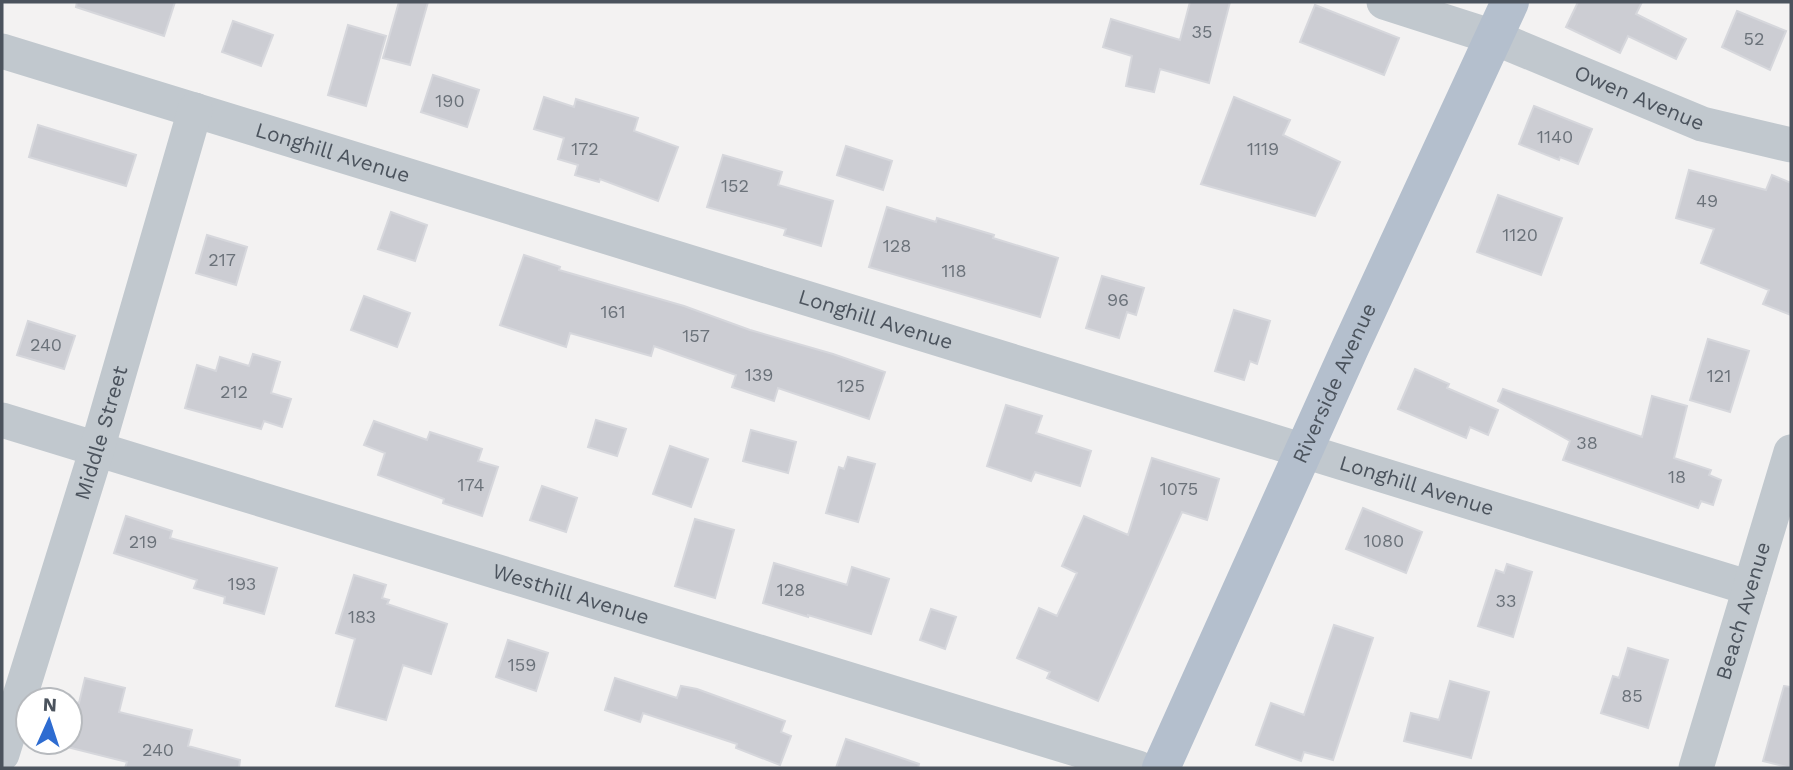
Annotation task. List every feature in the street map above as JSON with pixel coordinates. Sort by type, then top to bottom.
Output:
[{"type":"main road","name":"Riverside Avenue","points":[[1161,768],[1303,450],[1510,2]]},
{"type":"street","name":"Owen Avenue","points":[[1384,2],[1493,37],[1702,124],[1791,145]]},
{"type":"street","name":"Longhill Avenue","points":[[2,51],[1750,587]]},
{"type":"street","name":"Middle Street","points":[[2,754],[97,449],[195,110]]},
{"type":"street","name":"Westhill Avenue","points":[[2,420],[1138,768]]},
{"type":"street","name":"Beach Avenue","points":[[1696,768],[1791,452]]},
{"type":"building","points":[[77,2],[175,2],[164,36],[76,7]]},
{"type":"building","points":[[399,2],[428,2],[410,65],[383,58]]},
{"type":"building","points":[[1190,2],[1230,2],[1209,83],[1160,69],[1154,92],[1126,86],[1132,56],[1103,47],[1111,19],[1180,40]]},
{"type":"building","points":[[1578,2],[1642,2],[1636,14],[1686,39],[1676,59],[1628,36],[1620,53],[1566,27]]},
{"type":"building","points":[[1315,5],[1399,38],[1384,75],[1300,42]]},
{"type":"building","points":[[1737,11],[1786,31],[1770,70],[1722,47]]},
{"type":"building","points":[[233,21],[273,35],[261,66],[222,52]]},
{"type":"building","points":[[348,25],[386,36],[366,106],[328,95]]},
{"type":"building","points":[[433,75],[479,90],[467,127],[421,112]]},
{"type":"building","points":[[544,97],[574,107],[576,99],[638,118],[634,131],[678,147],[658,201],[600,179],[599,182],[575,175],[578,165],[558,159],[564,138],[534,129]]},
{"type":"building","points":[[1234,97],[1290,120],[1283,135],[1340,162],[1315,216],[1201,184]]},
{"type":"building","points":[[1534,106],[1592,129],[1578,164],[1560,157],[1559,160],[1519,144]]},
{"type":"building","points":[[38,125],[136,155],[126,186],[29,157]]},
{"type":"building","points":[[846,146],[892,161],[883,190],[837,175]]},
{"type":"building","points":[[723,155],[782,172],[778,185],[833,201],[821,246],[784,235],[786,229],[707,207]]},
{"type":"building","points":[[1689,170],[1766,190],[1772,175],[1791,183],[1791,315],[1763,304],[1769,290],[1701,263],[1714,229],[1676,218]]},
{"type":"building","points":[[1498,195],[1562,218],[1541,275],[1477,252]]},
{"type":"building","points":[[887,207],[936,222],[937,218],[994,235],[993,238],[1058,258],[1040,317],[869,267]]},
{"type":"building","points":[[391,212],[427,225],[415,261],[378,249]]},
{"type":"building","points":[[207,235],[247,247],[236,285],[196,273]]},
{"type":"building","points":[[524,255],[560,267],[559,270],[684,306],[750,330],[885,372],[869,419],[778,388],[774,401],[732,387],[736,375],[654,346],[651,356],[570,333],[566,347],[500,325]]},
{"type":"building","points":[[1102,276],[1144,288],[1136,315],[1127,312],[1119,338],[1086,328]]},
{"type":"building","points":[[364,296],[410,313],[397,347],[351,330]]},
{"type":"building","points":[[1234,310],[1270,321],[1257,364],[1250,361],[1244,380],[1215,371]]},
{"type":"building","points":[[28,321],[75,336],[64,369],[17,355]]},
{"type":"building","points":[[1708,339],[1749,351],[1730,412],[1690,400]]},
{"type":"building","points":[[253,354],[280,362],[271,393],[291,399],[282,427],[264,421],[261,429],[185,408],[197,365],[216,371],[220,357],[249,366]]},
{"type":"building","points":[[1415,369],[1449,384],[1447,388],[1498,410],[1488,435],[1470,427],[1466,438],[1398,409]]},
{"type":"building","points":[[1503,389],[1642,437],[1652,396],[1687,406],[1674,458],[1711,470],[1709,475],[1721,480],[1713,505],[1701,501],[1698,508],[1563,460],[1570,441],[1498,401]]},
{"type":"building","points":[[1006,405],[1042,416],[1036,433],[1091,451],[1080,486],[1035,472],[1031,481],[987,466]]},
{"type":"building","points":[[596,420],[626,429],[617,456],[588,447]]},
{"type":"building","points":[[374,421],[427,440],[430,432],[482,449],[478,461],[498,467],[482,516],[443,503],[444,499],[378,475],[385,453],[364,445]]},
{"type":"building","points":[[751,430],[796,442],[788,473],[743,461]]},
{"type":"building","points":[[670,446],[708,459],[691,507],[653,494]]},
{"type":"building","points":[[848,457],[875,464],[858,522],[826,513],[839,467],[844,469]]},
{"type":"building","points":[[1152,458],[1219,479],[1207,520],[1182,512],[1098,701],[1047,678],[1050,672],[1017,658],[1039,608],[1057,616],[1077,573],[1062,566],[1084,516],[1128,535]]},
{"type":"building","points":[[542,486],[577,498],[566,532],[530,520]]},
{"type":"building","points":[[1363,508],[1422,532],[1406,573],[1346,549]]},
{"type":"building","points":[[126,516],[172,531],[170,538],[277,568],[264,614],[224,603],[225,597],[194,588],[197,580],[114,553]]},
{"type":"building","points":[[695,519],[734,530],[715,598],[675,586]]},
{"type":"building","points":[[774,563],[847,585],[852,567],[889,579],[871,634],[763,603]]},
{"type":"building","points":[[1507,564],[1532,572],[1513,637],[1478,626],[1496,570],[1504,573]]},
{"type":"building","points":[[354,575],[386,585],[382,598],[389,600],[387,604],[447,624],[431,674],[403,665],[386,720],[336,706],[355,639],[336,633]]},
{"type":"building","points":[[931,609],[956,617],[945,649],[920,640]]},
{"type":"building","points":[[1334,625],[1373,638],[1333,760],[1304,752],[1301,761],[1256,745],[1271,703],[1304,715]]},
{"type":"building","points":[[508,640],[548,653],[536,691],[496,677]]},
{"type":"building","points":[[1628,648],[1668,660],[1648,728],[1601,713],[1613,676],[1619,678]]},
{"type":"building","points":[[85,678],[125,688],[119,712],[192,730],[188,746],[240,760],[239,768],[125,768],[127,762],[84,751]]},
{"type":"building","points":[[615,678],[677,698],[681,686],[697,689],[785,721],[781,732],[791,736],[780,765],[736,748],[737,744],[643,713],[640,722],[605,710]]},
{"type":"building","points":[[1450,681],[1489,692],[1471,758],[1404,741],[1411,713],[1439,720]]},
{"type":"building","points":[[1784,686],[1791,687],[1791,768],[1763,761]]},
{"type":"building","points":[[846,739],[919,764],[918,768],[836,768]]}]
